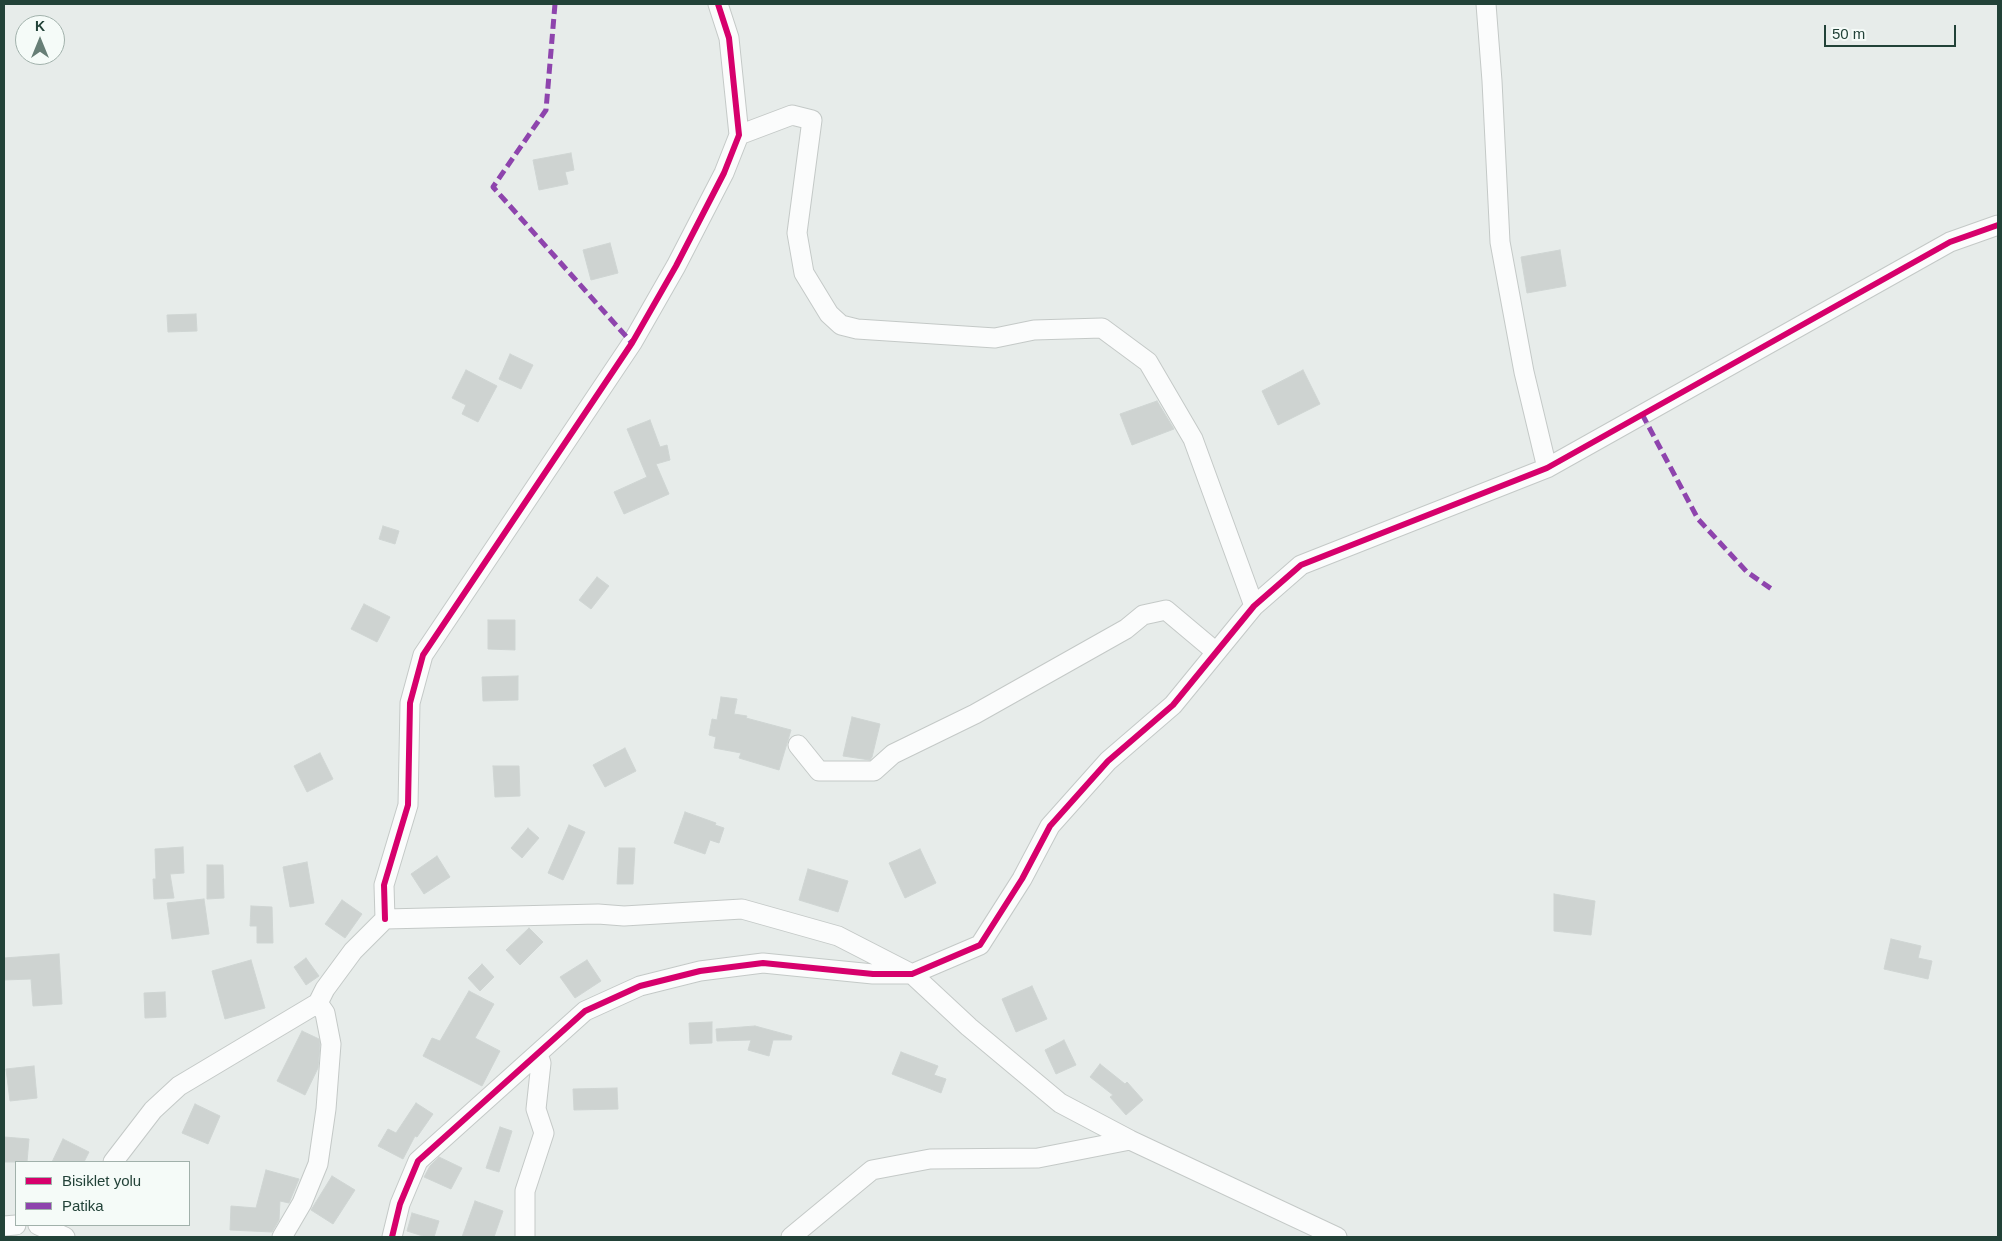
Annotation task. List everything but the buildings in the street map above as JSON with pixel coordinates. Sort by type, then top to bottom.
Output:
[{"type":"street","points":[[385,919],[384,885],[408,805],[410,703],[423,655],[632,343],[689,241],[724,173],[739,135],[729,38],[718,4]]},
{"type":"street","points":[[1486,4],[1500,242],[1524,372],[1547,468]]},
{"type":"street","points":[[739,135],[792,115],[812,120],[797,233],[804,273],[829,314],[841,325],[857,329],[995,338],[1034,330],[1102,328],[1148,362],[1193,438],[1254,606]]},
{"type":"street","points":[[392,1237],[400,1204],[418,1161],[585,1011],[640,986],[700,971],[763,963],[873,974],[912,974],[980,945],[1022,879],[1050,826],[1108,761],[1173,705],[1254,606],[1301,565],[1547,468],[1950,242],[1998,225]]},
{"type":"street","points":[[798,745],[819,771],[874,771],[893,754],[983,709],[1126,629],[1143,615],[1166,610],[1216,652]]},
{"type":"street","points":[[114,1161],[153,1110],[179,1086],[318,1003],[325,989],[353,951],[385,919],[598,914],[624,916],[742,909],[838,936],[912,974],[969,1027],[1060,1104],[1130,1140],[1337,1237]]},
{"type":"street","points":[[282,1237],[302,1203],[318,1164],[326,1109],[331,1044],[325,1013],[318,1003]]},
{"type":"street","points":[[525,1237],[524,1191],[544,1133],[536,1109],[541,1063],[538,1054]]},
{"type":"street","points":[[791,1237],[872,1170],[930,1159],[1038,1158],[1130,1140]]},
{"type":"street","points":[[40,1226],[59,1236]]},
{"type":"marked path","points":[[555,4],[546,110],[493,187],[632,343]]},
{"type":"marked path","points":[[1642,414],[1698,519],[1747,572],[1773,590]]},
{"type":"cycle path","points":[[385,919],[384,885],[408,805],[410,703],[423,655],[632,343],[676,266],[724,173],[739,135],[729,38],[718,4]]},
{"type":"cycle path","points":[[392,1237],[400,1204],[418,1161],[585,1011],[640,986],[700,971],[763,963],[873,974],[912,974],[980,945],[1022,879],[1050,826],[1108,761],[1173,705],[1254,606],[1301,565],[1547,468],[1950,242],[1998,225]]}]
